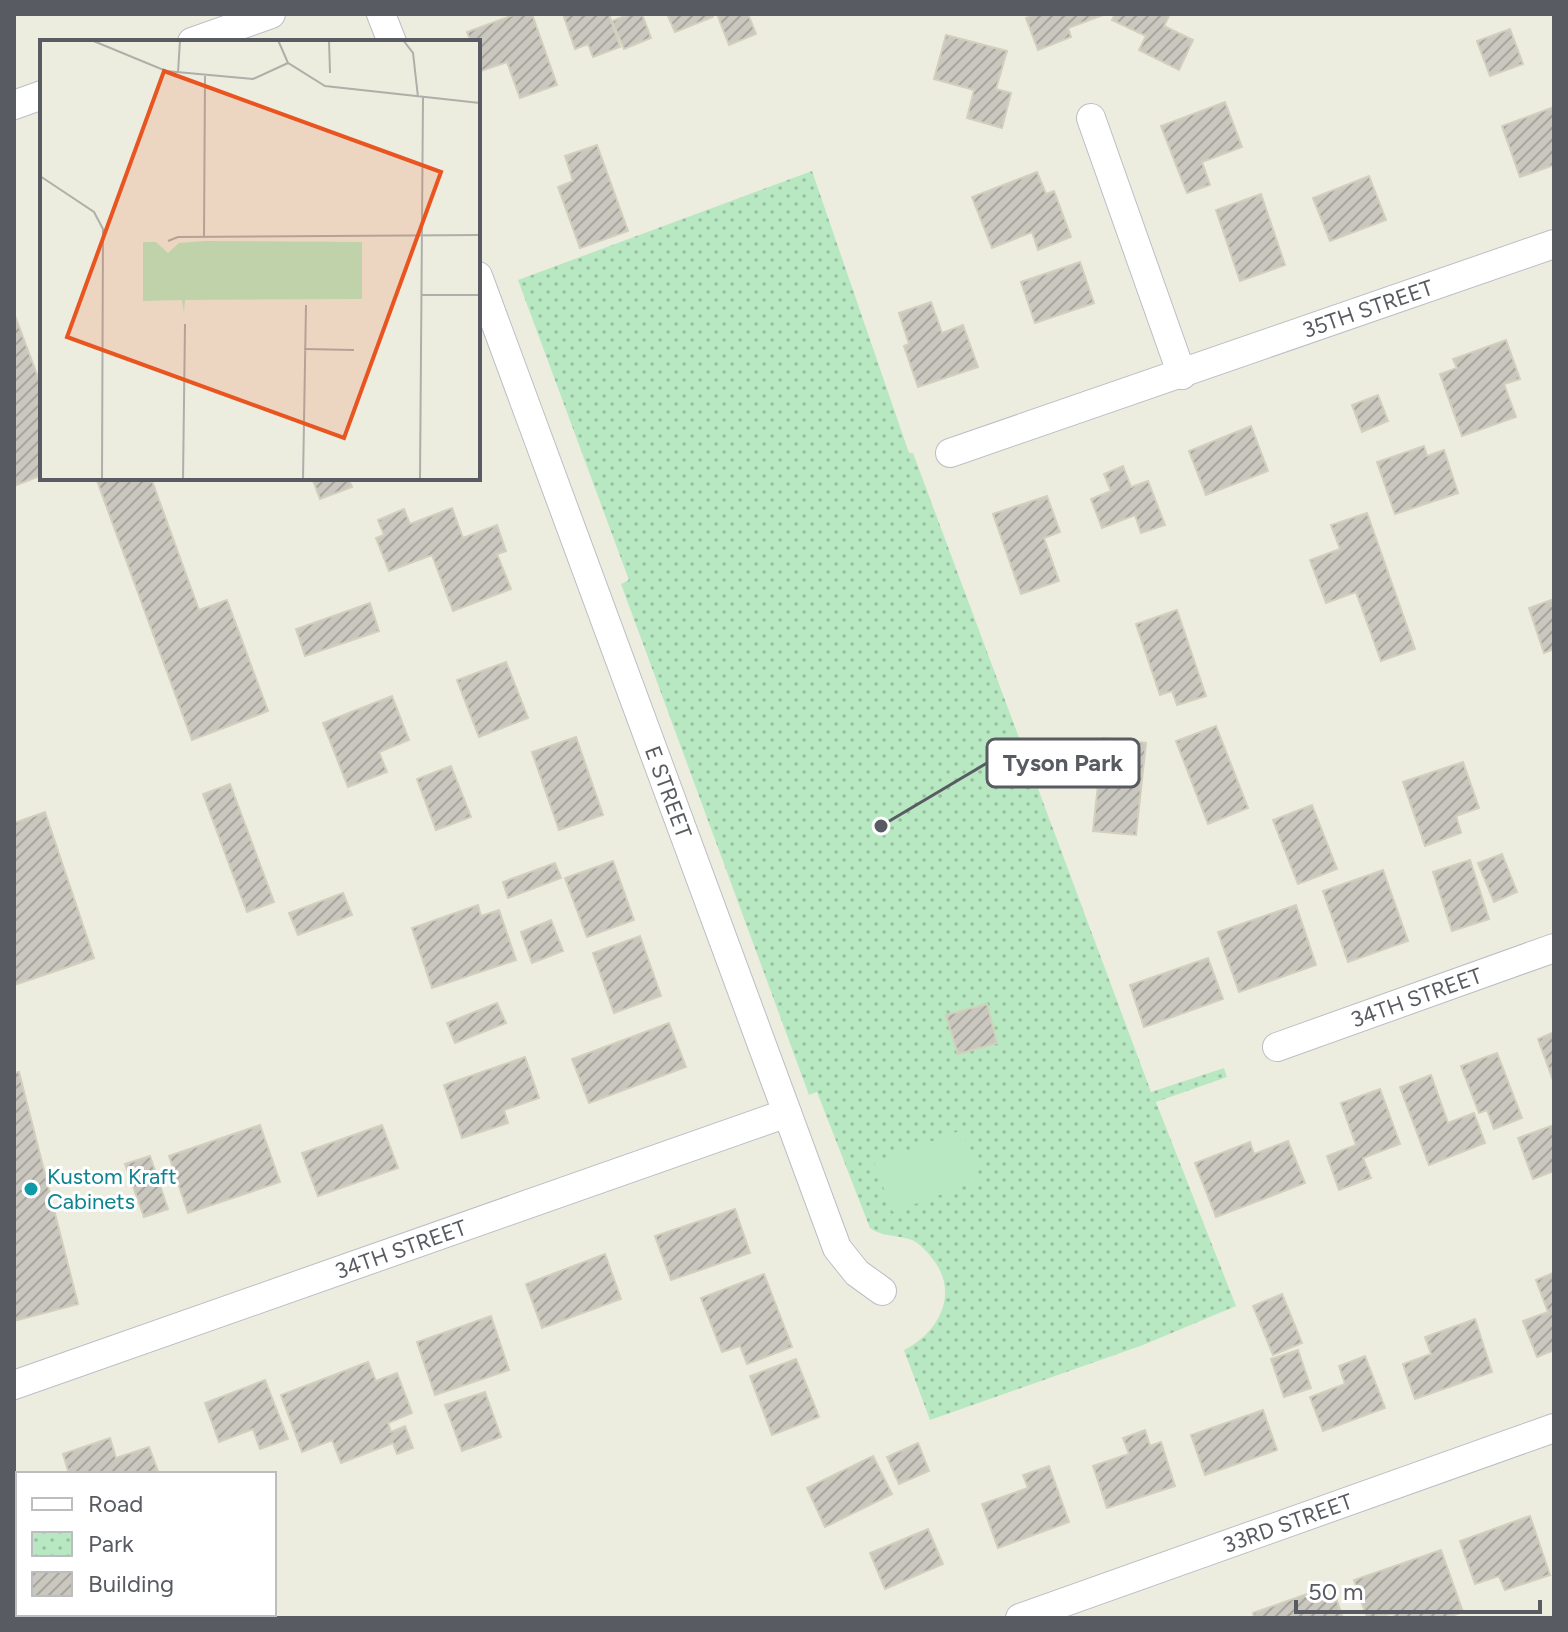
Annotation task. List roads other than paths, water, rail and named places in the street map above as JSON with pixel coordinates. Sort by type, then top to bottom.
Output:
[{"type":"street","points":[[198,40],[271,14]]},
{"type":"street","points":[[381,14],[391,40]]},
{"type":"street","points":[[14,105],[40,96]]},
{"type":"street","points":[[1091,118],[1182,375]]},
{"type":"street","name":"35TH STREET","points":[[950,453],[1554,244]]},
{"type":"street","name":"E STREET","points":[[480,281],[837,1248],[857,1273],[882,1291]]},
{"type":"street","name":"34TH STREET","points":[[1277,1047],[1554,948]]},
{"type":"street","name":"34TH STREET","points":[[14,1385],[787,1113]]},
{"type":"street","name":"33RD STREET","points":[[1020,1618],[1554,1428]]},
{"type":"place","name":"Tyson Park","points":[[881,826]]},
{"type":"place","name":"Kustom Kraft Cabinets","points":[[31,1189]]}]
